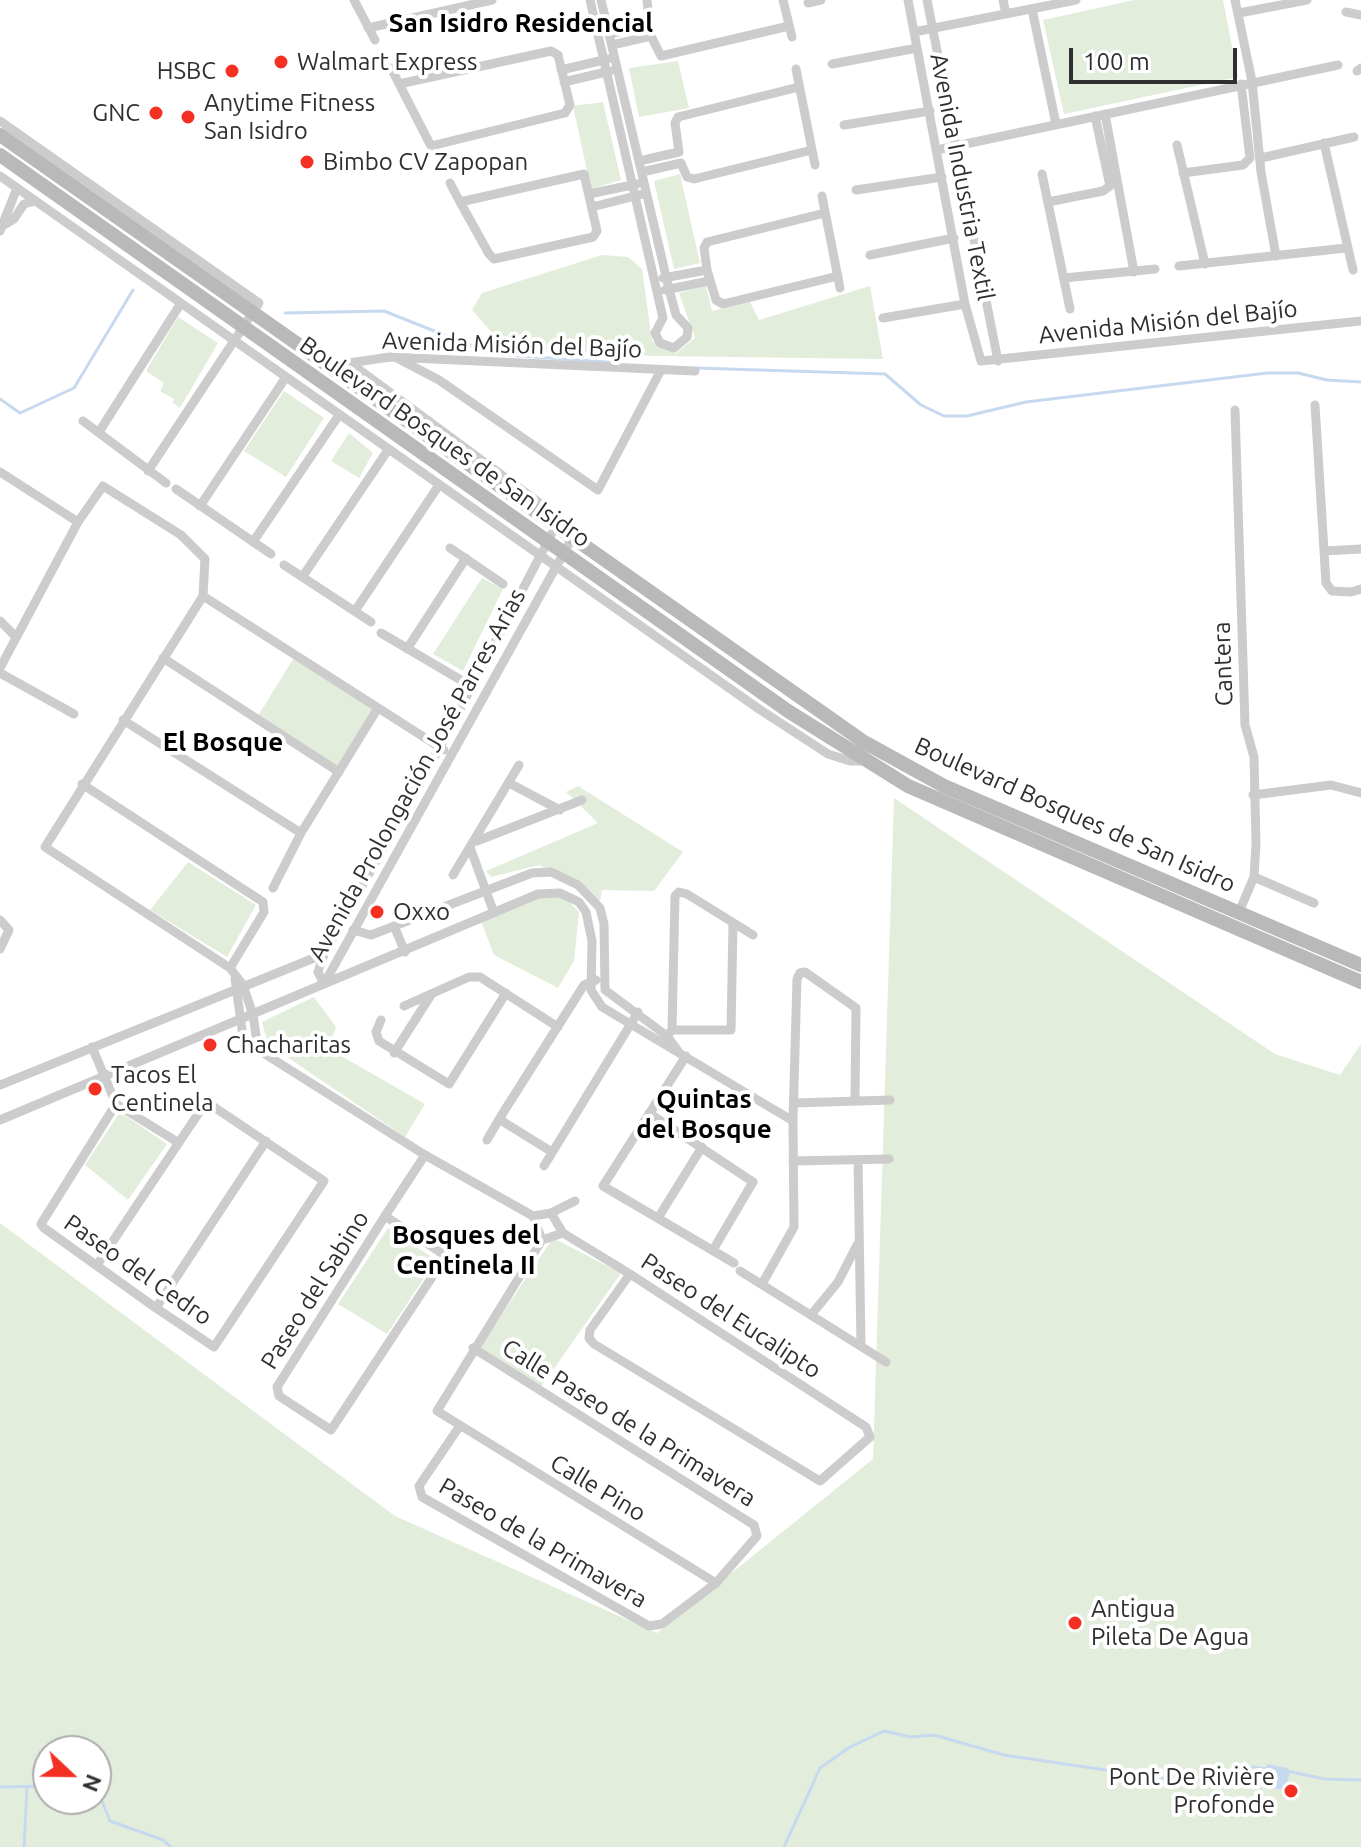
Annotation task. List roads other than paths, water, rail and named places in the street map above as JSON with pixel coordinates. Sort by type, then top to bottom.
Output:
[{"type":"main road","name":"Boulevard Bosques de San Isidro","points":[[0,135],[174,249],[256,308],[328,366],[570,541],[788,711],[908,786],[1361,982]]},
{"type":"main road","name":"Boulevard Bosques de San Isidro","points":[[0,155],[244,327],[554,529]]},
{"type":"main road","name":"Boulevard Bosques de San Isidro","points":[[570,541],[864,742],[944,786],[1361,965]]},
{"type":"street","points":[[354,0],[375,40]]},
{"type":"street","points":[[368,28],[492,0]]},
{"type":"street","points":[[590,0],[610,59],[644,183],[642,195],[655,279],[663,290],[676,315],[688,328],[687,337],[674,348],[660,343],[655,333],[663,318],[663,290],[667,278],[642,195],[633,185],[613,70]]},
{"type":"street","points":[[601,0],[610,39],[610,59]]},
{"type":"street","points":[[647,0],[651,36],[661,56],[789,26]]},
{"type":"street","points":[[783,0],[792,37]]},
{"type":"street","points":[[808,3],[821,0]]},
{"type":"street","name":"Avenida Industria Textil","points":[[908,0],[965,304],[981,361]]},
{"type":"street","name":"Avenida Industria Textil","points":[[927,0],[998,361]]},
{"type":"street","points":[[1003,0],[1006,14]]},
{"type":"street","points":[[1015,0],[1018,11]]},
{"type":"street","points":[[914,32],[1076,0]]},
{"type":"street","points":[[1183,173],[1243,165],[1250,158],[1246,82],[1235,0]]},
{"type":"street","points":[[1239,13],[1307,0]]},
{"type":"street","points":[[1032,9],[1056,124]]},
{"type":"street","points":[[1346,12],[1361,15]]},
{"type":"street","points":[[610,39],[649,25]]},
{"type":"street","points":[[610,39],[651,36]]},
{"type":"street","points":[[832,64],[917,48]]},
{"type":"street","points":[[391,68],[399,84],[432,149],[565,113],[570,105],[558,55],[551,51],[399,84]]},
{"type":"street","points":[[561,70],[610,59]]},
{"type":"street","points":[[937,150],[1246,82],[1338,65]]},
{"type":"street","points":[[796,69],[815,165]]},
{"type":"street","points":[[564,82],[613,70]]},
{"type":"street","points":[[1246,82],[1276,256]]},
{"type":"street","points":[[640,166],[679,152],[675,123],[678,117],[799,87]]},
{"type":"street","points":[[844,125],[930,111]]},
{"type":"street","points":[[1048,202],[1103,191],[1110,186],[1100,115]]},
{"type":"street","points":[[1100,115],[1134,272]]},
{"type":"street","name":"Boulevard Bosques de San Isidro","points":[[0,121],[174,249]]},
{"type":"street","points":[[1261,158],[1354,137]]},
{"type":"street","points":[[1324,143],[1353,270]]},
{"type":"street","points":[[1177,145],[1205,264]]},
{"type":"street","points":[[640,166],[681,163],[687,177],[694,179],[812,150]]},
{"type":"street","points":[[450,183],[460,202],[489,254],[500,260],[593,237],[597,231],[586,178],[579,174],[460,202]]},
{"type":"street","points":[[1042,174],[1070,309]]},
{"type":"street","name":"Boulevard Bosques de San Isidro","points":[[0,176],[808,742],[828,754],[850,761],[868,761]]},
{"type":"street","points":[[856,190],[942,177]]},
{"type":"street","points":[[589,194],[644,183]]},
{"type":"street","points":[[2,228],[17,188]]},
{"type":"street","points":[[592,207],[642,195]]},
{"type":"street","points":[[822,196],[840,288]]},
{"type":"street","points":[[2,228],[14,219],[24,204],[35,201]]},
{"type":"street","points":[[825,213],[707,242],[704,248],[709,281],[716,300],[723,304],[838,276]]},
{"type":"street","points":[[870,255],[954,238]]},
{"type":"street","points":[[1179,266],[1346,248]]},
{"type":"street","points":[[146,279],[174,249]]},
{"type":"street","points":[[1064,278],[1155,269]]},
{"type":"street","points":[[655,279],[707,270]]},
{"type":"street","points":[[663,290],[709,281]]},
{"type":"street","points":[[99,432],[181,303]]},
{"type":"street","points":[[883,318],[965,304]]},
{"type":"street","points":[[148,471],[256,308]]},
{"type":"street","name":"Avenida Misión del Bajío","points":[[981,361],[1361,321]]},
{"type":"street","points":[[397,358],[439,380],[598,490],[661,370]]},
{"type":"street","name":"Avenida Misión del Bajío","points":[[328,366],[397,358],[695,371]]},
{"type":"street","name":"Boulevard Bosques de San Isidro","points":[[349,362],[554,529]]},
{"type":"street","points":[[200,506],[286,377]]},
{"type":"street","points":[[1315,405],[1328,588],[1351,592],[1361,589]]},
{"type":"street","name":"Cantera","points":[[1235,410],[1245,725],[1254,757],[1254,877],[1239,912]]},
{"type":"street","points":[[253,542],[339,415]]},
{"type":"street","points":[[83,421],[166,483]]},
{"type":"street","points":[[303,576],[388,450]]},
{"type":"street","points":[[0,472],[78,522]]},
{"type":"street","points":[[355,611],[439,485]]},
{"type":"street","points":[[74,714],[0,670],[78,522],[103,486],[181,535],[205,559],[203,596],[45,847],[230,968],[253,1015],[258,1049]]},
{"type":"street","points":[[176,489],[271,554]]},
{"type":"street","name":"Avenida Prolongación José Parres Arias","points":[[0,1085],[238,984],[324,954],[440,747],[554,529]]},
{"type":"street","name":"Avenida Prolongación José Parres Arias","points":[[1,1117],[105,1077],[324,984],[570,541]]},
{"type":"street","points":[[450,548],[503,584]]},
{"type":"street","points":[[1324,551],[1361,549]]},
{"type":"street","points":[[407,649],[466,558]]},
{"type":"street","points":[[284,565],[371,622]]},
{"type":"street","points":[[203,596],[450,755]]},
{"type":"street","points":[[0,621],[16,637]]},
{"type":"street","points":[[381,633],[471,686]]},
{"type":"street","points":[[163,658],[339,772]]},
{"type":"street","points":[[273,888],[301,833],[378,708]]},
{"type":"street","points":[[123,720],[301,833]]},
{"type":"street","points":[[453,875],[474,846],[519,765]]},
{"type":"street","points":[[509,783],[560,810]]},
{"type":"street","points":[[82,784],[263,902],[264,912],[230,968]]},
{"type":"street","points":[[1253,795],[1331,785],[1361,793]]},
{"type":"street","points":[[474,846],[582,800]]},
{"type":"street","points":[[474,846],[494,913]]},
{"type":"street","points":[[353,930],[371,935],[532,873],[551,872],[567,878],[590,894],[600,908],[605,941],[603,979],[609,994],[638,1012],[682,1054],[793,1121]]},
{"type":"street","points":[[532,873],[538,894]]},
{"type":"street","points":[[1254,877],[1314,903]]},
{"type":"street","points":[[560,893],[567,878]]},
{"type":"street","points":[[667,1037],[675,896],[679,892],[753,935]]},
{"type":"street","points":[[324,954],[318,972],[324,984],[538,894],[560,893],[579,902],[586,912],[592,941],[591,990],[602,1007],[630,1026],[667,1037],[731,1030],[733,924]]},
{"type":"street","points":[[0,920],[9,930],[0,949]]},
{"type":"street","points":[[394,926],[405,952]]},
{"type":"street","points":[[592,941],[605,941]]},
{"type":"street","points":[[762,1284],[793,1235],[793,1121],[797,979],[800,973],[805,972],[856,1008],[855,1101]]},
{"type":"street","points":[[404,1006],[474,976],[558,1027]]},
{"type":"street","points":[[487,1140],[584,985],[603,979]]},
{"type":"street","points":[[238,984],[243,1037],[258,1049],[425,1155],[533,1216],[551,1213],[575,1201]]},
{"type":"street","points":[[381,1020],[375,1037],[394,1053],[449,1084],[506,993]]},
{"type":"street","points":[[394,1053],[431,995]]},
{"type":"street","points":[[544,1166],[638,1012]]},
{"type":"street","points":[[92,1047],[116,1104],[179,1143]]},
{"type":"street","points":[[682,1054],[603,1186],[713,1250],[886,1362]]},
{"type":"street","points":[[795,1103],[890,1100]]},
{"type":"street","name":"Paseo del Cedro","points":[[116,1104],[41,1224],[214,1347],[324,1181],[266,1141]]},
{"type":"street","points":[[97,1265],[202,1108],[209,1106],[266,1141],[156,1308]]},
{"type":"street","points":[[649,1113],[753,1182],[713,1250]]},
{"type":"street","points":[[501,1119],[552,1152]]},
{"type":"street","points":[[658,1218],[702,1147]]},
{"type":"street","name":"Paseo del Sabino","points":[[385,1216],[440,1252],[444,1259],[331,1430],[279,1396],[277,1387],[385,1216],[425,1155]]},
{"type":"street","points":[[793,1161],[889,1159]]},
{"type":"street","points":[[858,1160],[861,1345]]},
{"type":"street","points":[[533,1216],[542,1240],[563,1233],[551,1213]]},
{"type":"street","name":"Paseo del Eucalipto","points":[[563,1233],[630,1274],[866,1427],[870,1437],[820,1481],[589,1338],[590,1330],[630,1274]]},
{"type":"street","name":"Calle Paseo de la Primavera","points":[[459,1427],[437,1411],[438,1404],[542,1240]]},
{"type":"street","points":[[811,1315],[838,1282],[858,1242]]},
{"type":"street","name":"Calle Paseo de la Primavera","points":[[473,1348],[754,1525],[757,1536],[716,1583],[662,1624],[649,1626]]},
{"type":"street","name":"Paseo de la Primavera","points":[[459,1427],[419,1492],[649,1626]]},
{"type":"street","name":"Calle Pino","points":[[459,1427],[716,1583]]},
{"type":"water","points":[[1267,1764],[1287,1768],[1290,1773],[1285,1790],[1269,1788],[1263,1773]]},
{"type":"waterway","points":[[0,399],[20,413],[74,388],[133,290]]},
{"type":"waterway","points":[[285,313],[384,311],[492,354],[620,363]]},
{"type":"waterway","points":[[696,368],[885,374],[921,405],[944,416],[967,416],[1026,402],[1267,373],[1298,373],[1327,380],[1361,382]]},
{"type":"waterway","points":[[784,1847],[820,1768],[850,1747],[884,1731],[911,1737],[934,1735],[1004,1755],[1187,1782],[1252,1767],[1268,1769]]},
{"type":"waterway","points":[[1287,1771],[1325,1779],[1361,1780]]},
{"type":"waterway","points":[[0,1787],[32,1786]]},
{"type":"waterway","points":[[24,1847],[27,1788]]},
{"type":"waterway","points":[[108,1815],[110,1821],[163,1840],[171,1847]]},
{"type":"place","name":"Walmart Express","points":[[281,62]]},
{"type":"place","name":"HSBC","points":[[232,71]]},
{"type":"place","name":"GNC","points":[[156,113]]},
{"type":"place","name":"Anytime Fitness San Isidro","points":[[188,117]]},
{"type":"place","name":"Bimbo CV Zapopan","points":[[307,162]]},
{"type":"place","name":"Oxxo","points":[[377,912]]},
{"type":"place","name":"Chacharitas","points":[[210,1045]]},
{"type":"place","name":"Tacos El Centinela","points":[[95,1089]]},
{"type":"place","name":"Antigua Pileta De Agua","points":[[1075,1623]]},
{"type":"place","name":"Pont De Rivière Profonde","points":[[1291,1791]]},
{"type":"district","name":"San Isidro Residencial","points":[[521,23]]},
{"type":"district","name":"El Bosque","points":[[223,742]]},
{"type":"district","name":"Quintas del Bosque","points":[[704,1114]]},
{"type":"district","name":"Bosques del Centinela II","points":[[466,1250]]}]
